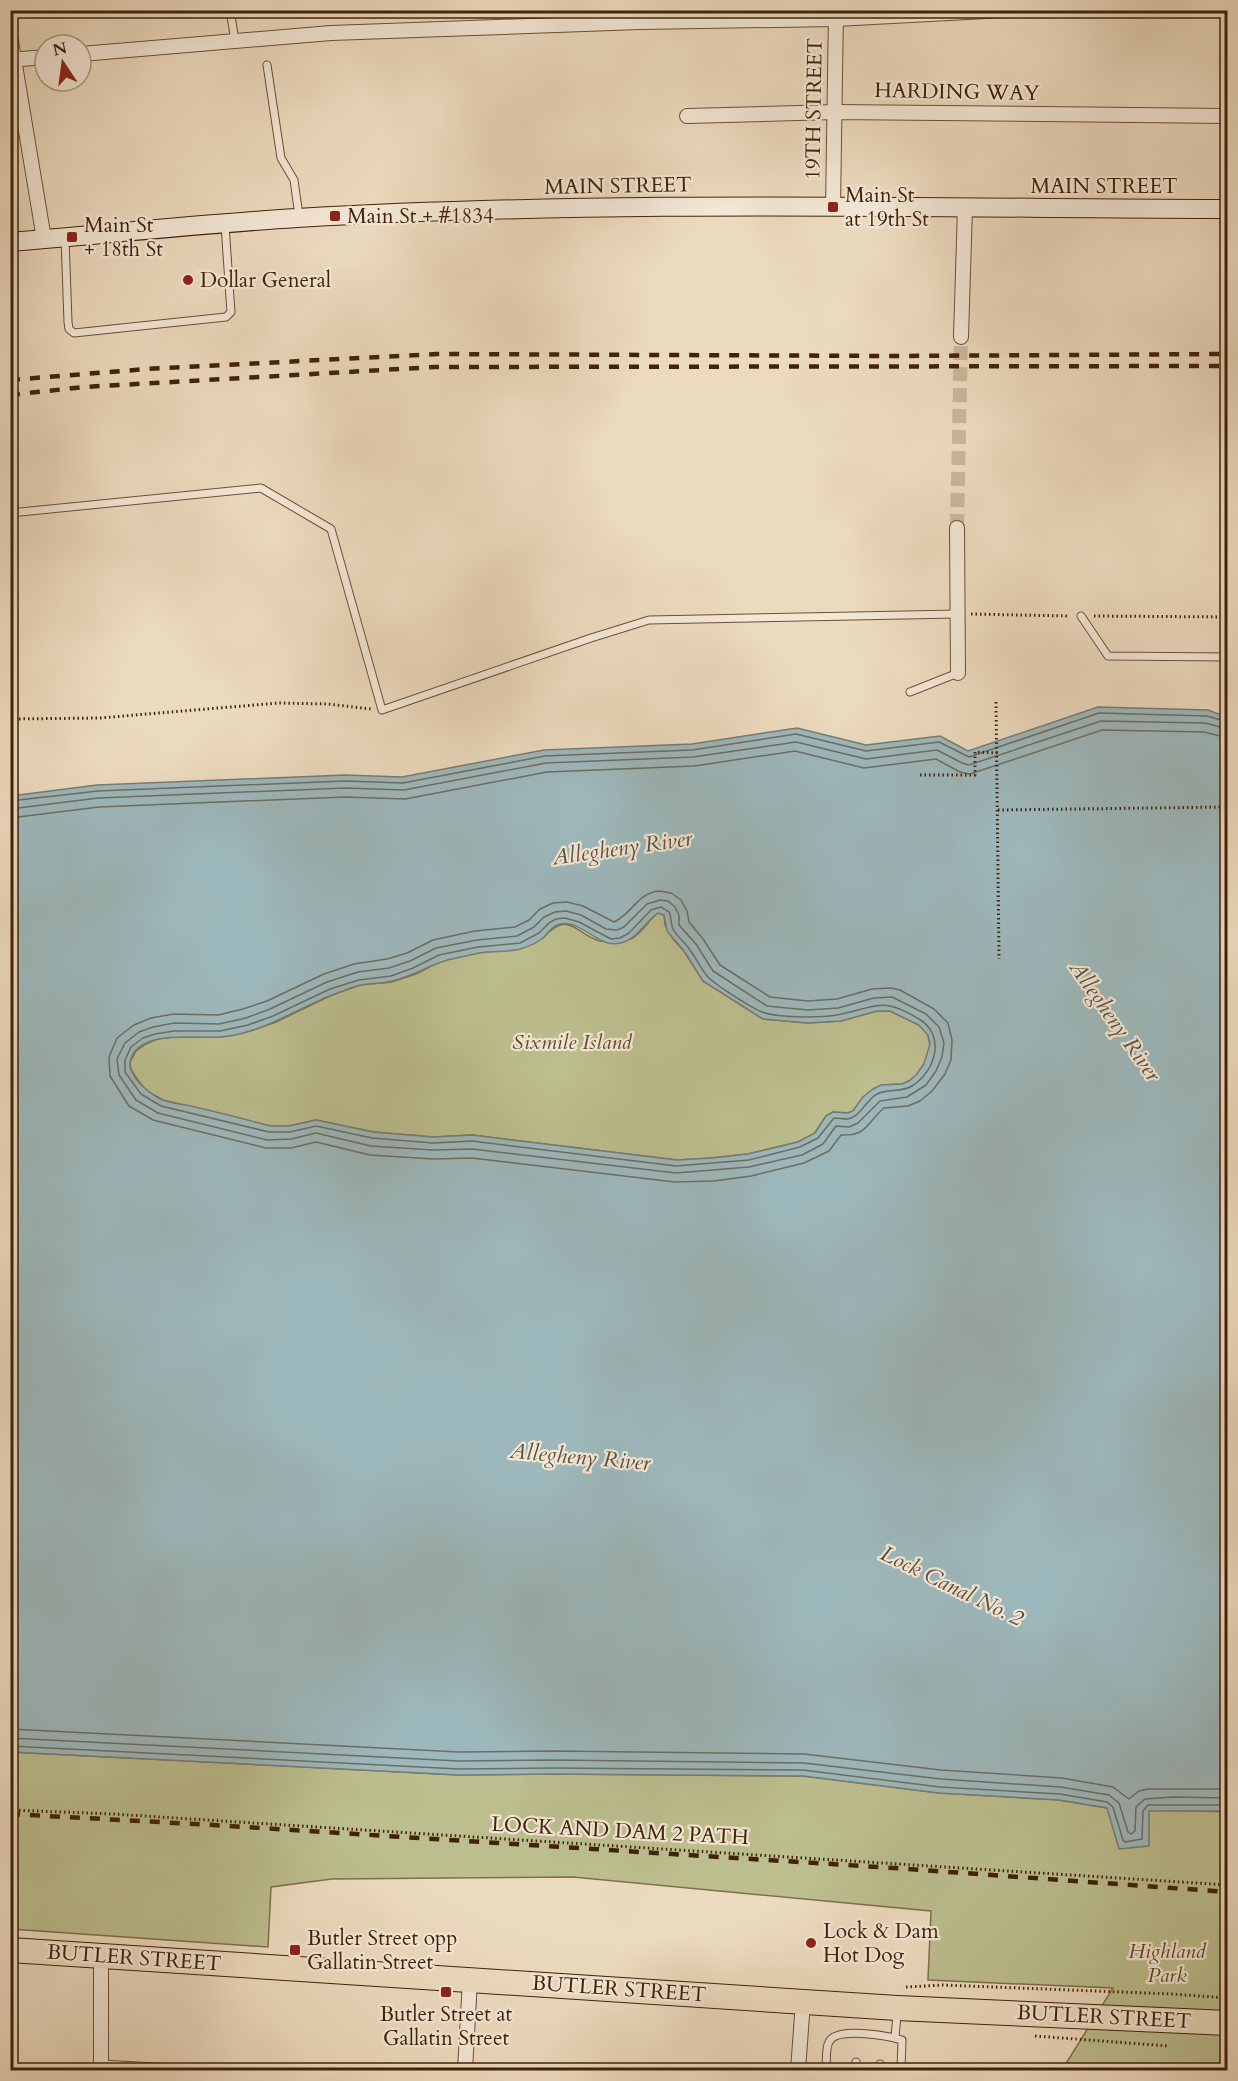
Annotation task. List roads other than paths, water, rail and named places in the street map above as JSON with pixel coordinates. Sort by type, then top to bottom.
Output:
[{"type":"highway","name":"BUTLER STREET","points":[[10,1950],[897,2008],[1227,2023]]},
{"type":"main road","name":"MAIN STREET","points":[[10,242],[225,223],[431,213],[662,207],[1227,209]]},
{"type":"street","points":[[93,53],[331,33],[640,16],[836,15],[1005,10]]},
{"type":"street","name":"19TH STREET","points":[[833,207],[836,15]]},
{"type":"street","points":[[10,35],[12,60],[44,239]]},
{"type":"street","points":[[12,60],[33,58]]},
{"type":"street","name":"HARDING WAY","points":[[687,116],[835,112],[1227,116]]},
{"type":"street","points":[[961,337],[965,208]]},
{"type":"street","points":[[957,528],[958,672]]},
{"type":"street","points":[[101,1956],[101,2064]]},
{"type":"street","points":[[465,2070],[470,1980]]},
{"type":"street","points":[[798,2070],[803,2001]]},
{"type":"lane","points":[[230,10],[235,41]]},
{"type":"lane","points":[[267,65],[281,158],[294,180],[299,218]]},
{"type":"lane","points":[[65,238],[68,322],[69,329],[74,333],[226,317],[231,312],[225,223]]},
{"type":"lane","points":[[10,513],[261,488],[331,529],[382,710],[649,620],[957,614]]},
{"type":"lane","points":[[1081,616],[1108,656],[1227,657]]},
{"type":"lane","points":[[910,692],[958,672]]},
{"type":"lane","points":[[895,2038],[897,2008]]},
{"type":"lane","points":[[826,2070],[828,2042],[834,2035],[844,2033],[859,2038],[902,2040],[901,2070]]},
{"type":"lane","points":[[855,2070],[856,2062]]},
{"type":"lane","points":[[101,2064],[212,2070]]},
{"type":"water","points":[[1098,707],[1208,710],[1227,717],[1227,1811],[1149,1811],[1149,1846],[1119,1849],[1107,1808],[1059,1800],[939,1793],[803,1776],[459,1775],[11,1752],[11,796],[97,785],[345,775],[402,777],[544,750],[692,744],[797,728],[866,745],[940,736],[968,751]],"holes":[[[658,913],[664,915],[667,931],[684,951],[703,981],[763,1019],[808,1023],[841,1021],[877,1011],[890,1011],[919,1025],[928,1035],[930,1044],[924,1064],[909,1081],[902,1084],[881,1085],[873,1089],[863,1097],[853,1111],[833,1112],[826,1116],[815,1133],[798,1142],[748,1154],[677,1160],[472,1135],[433,1137],[373,1132],[316,1120],[289,1126],[270,1126],[160,1099],[140,1084],[130,1067],[135,1051],[144,1044],[156,1040],[220,1037],[250,1031],[354,987],[400,979],[448,960],[479,953],[510,951],[526,947],[534,944],[557,925],[574,925],[598,939],[615,944],[629,940]]]},
{"type":"tunnel","points":[[957,528],[961,337]]},
{"type":"railway","points":[[10,380],[147,369],[437,354],[896,356],[1228,354]]},
{"type":"railway","points":[[10,395],[84,387],[435,367],[1228,366]]},
{"type":"railway","points":[[10,1814],[894,1868],[1228,1892]]},
{"type":"place","name":"Main St at 19th St","points":[[833,207]]},
{"type":"place","name":"Main St + #1834","points":[[335,216]]},
{"type":"place","name":"Main St + 18th St","points":[[72,237]]},
{"type":"place","name":"Dollar General","points":[[188,280]]},
{"type":"place","name":"Lock & Dam Hot Dog","points":[[811,1943]]},
{"type":"place","name":"Butler Street opp Gallatin Street","points":[[295,1950]]},
{"type":"place","name":"Butler Street at Gallatin Street","points":[[446,1992]]},
{"type":"water label","name":"Allegheny River","points":[[622,848]]},
{"type":"water label","name":"Allegheny River","points":[[1115,1021]]},
{"type":"water label","name":"Allegheny River","points":[[580,1457]]},
{"type":"water label","name":"Lock Canal No. 2","points":[[952,1586]]},
{"type":"park label","name":"Sixmile Island","points":[[572,1042]]},
{"type":"park label","name":"Highland Park","points":[[1167,1963]]}]
